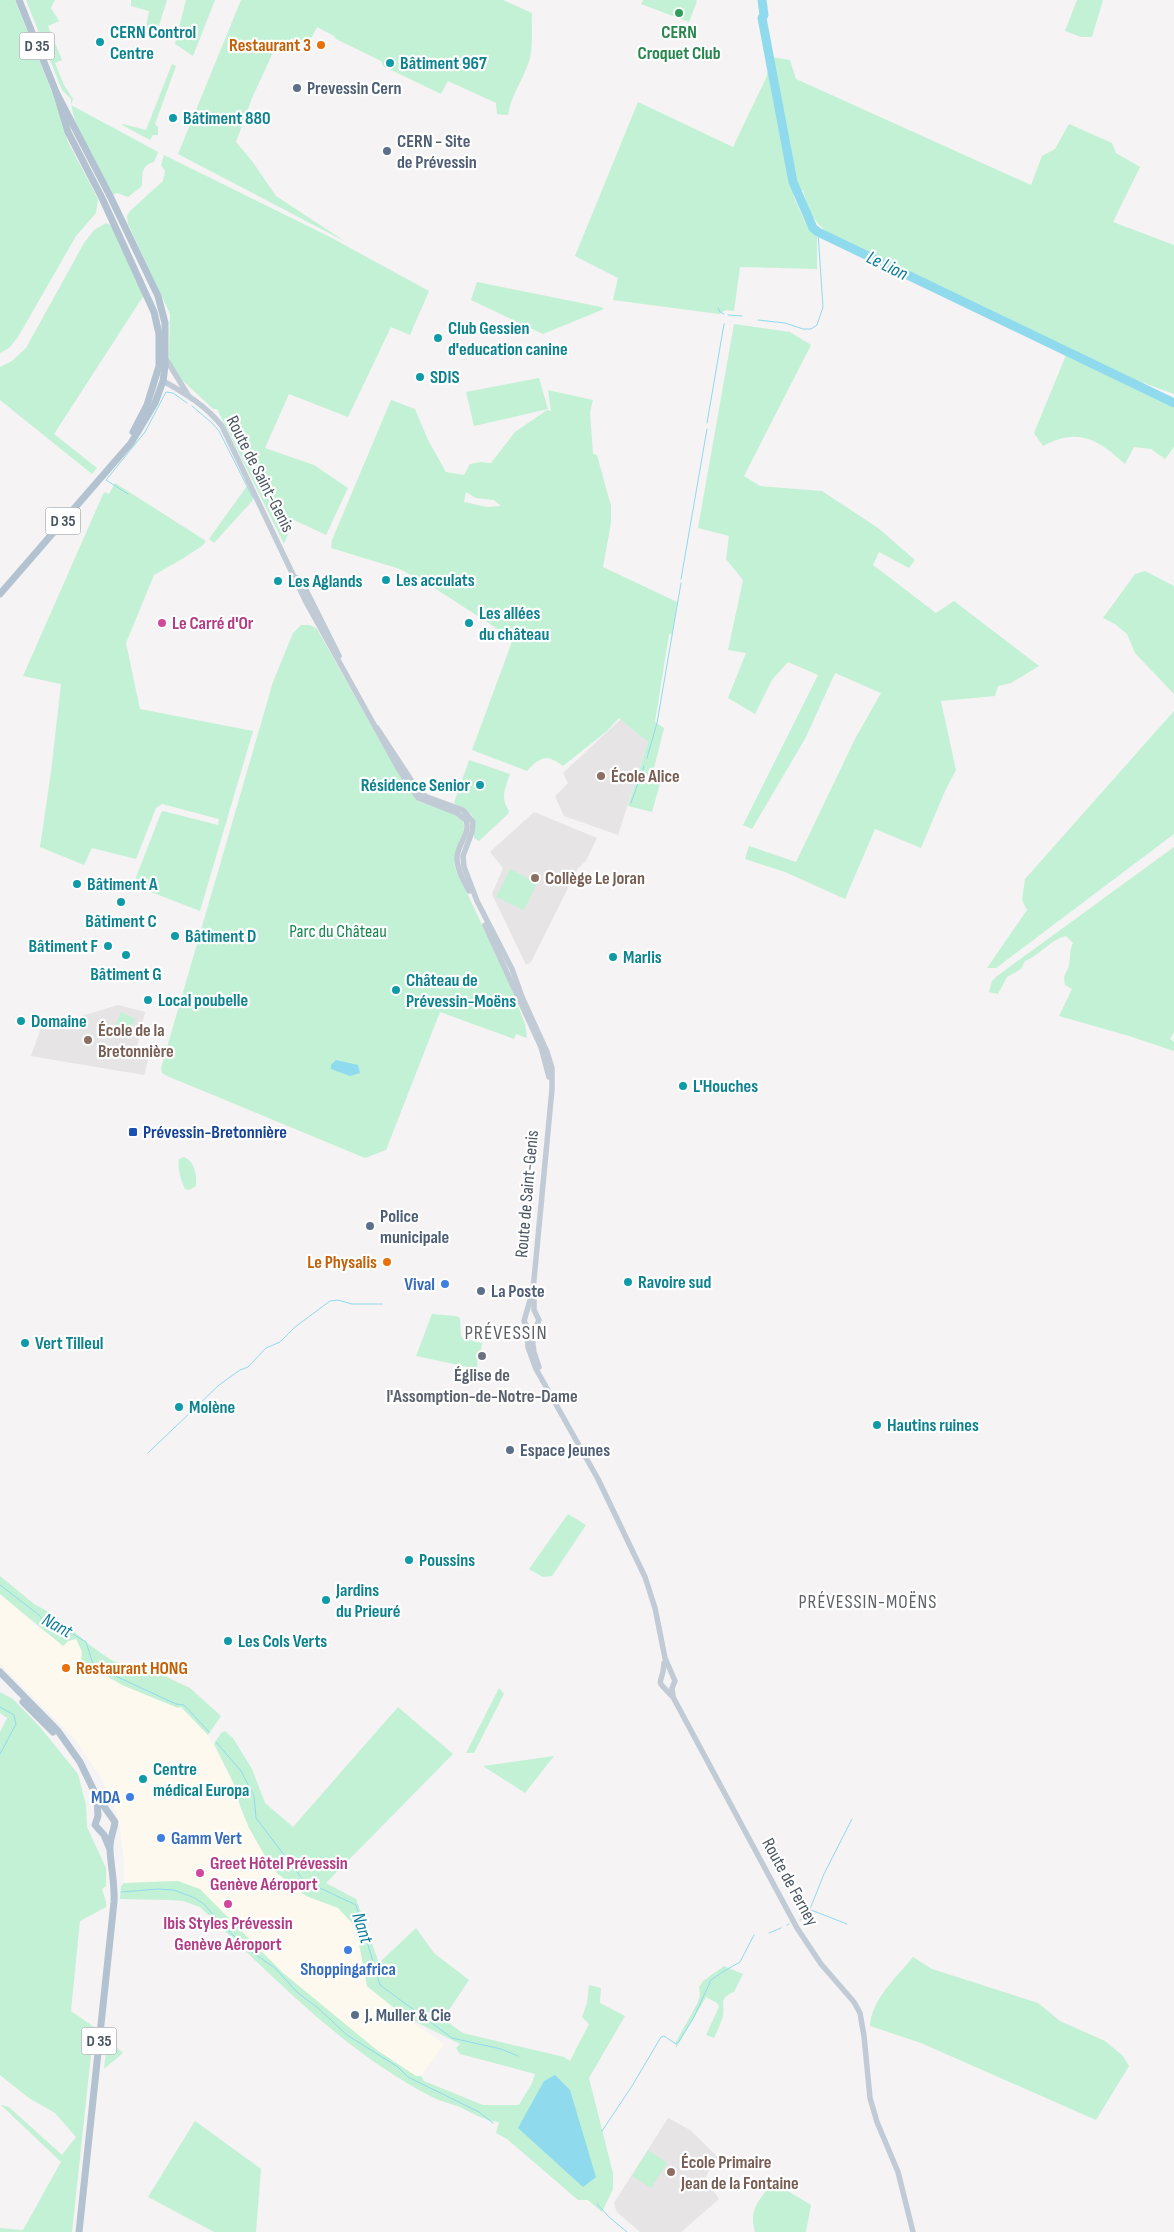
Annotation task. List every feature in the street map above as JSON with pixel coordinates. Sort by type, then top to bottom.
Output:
[{"type":"main road","name":"D 35","points":[[0,594],[131,443],[148,418],[163,381],[159,334],[151,303],[102,198],[68,132],[56,92],[19,0]]},
{"type":"main road","name":"D 35","points":[[56,92],[107,189],[154,287],[164,316],[165,358],[161,373],[143,416],[125,448]]},
{"type":"main road","name":"Route de Saint-Genis","points":[[165,358],[188,395]]},
{"type":"main road","points":[[161,373],[175,375]]},
{"type":"main road","name":"Route de Saint-Genis","points":[[163,381],[188,395],[210,413],[222,426],[322,632],[377,728],[385,747],[418,798],[457,813],[466,820],[467,831],[458,854],[460,870],[510,976],[548,1071],[550,1102],[533,1290]]},
{"type":"main road","points":[[533,1290],[524,1321],[527,1327],[532,1361],[598,1479],[640,1565],[655,1608],[665,1658],[675,1681],[669,1689],[660,1683],[663,1676],[665,1658]]},
{"type":"main road","points":[[533,1290],[536,1314],[539,1320],[532,1335],[532,1346],[550,1392]]},
{"type":"main road","points":[[527,1314],[536,1314]]},
{"type":"main road","points":[[527,1327],[536,1327]]},
{"type":"main road","points":[[0,1672],[58,1731],[80,1762],[96,1795],[107,1813],[115,1820],[111,1831],[102,1833],[95,1825],[98,1816],[96,1795]]},
{"type":"main road","points":[[663,1676],[671,1675]]},
{"type":"main road","points":[[0,1679],[68,1745]]},
{"type":"main road","name":"Route de Ferney","points":[[669,1689],[797,1928],[822,1964],[856,2007],[863,2026],[873,2111],[895,2162],[913,2232]]},
{"type":"main road","points":[[98,1816],[107,1813]]},
{"type":"main road","name":"D 35","points":[[79,2232],[114,1902],[114,1879],[110,1850],[111,1831]]},
{"type":"main road","name":"D 35","points":[[102,1833],[110,1850]]},
{"type":"shaded area","name":"École Alice","points":[[621,719],[648,742],[618,835],[564,816],[555,796],[568,783],[563,773]]},
{"type":"shaded area","name":"Collège Le Joran","points":[[534,812],[597,838],[586,861],[578,868],[531,962],[526,965],[492,894],[503,868],[490,852]]},
{"type":"shaded area","name":"École de la Bretonnière","points":[[118,1005],[145,1012],[136,1051],[149,1057],[144,1075],[31,1056],[41,1028]]},
{"type":"shaded area","points":[[0,1594],[33,1623],[64,1646],[68,1641],[76,1639],[80,1644],[82,1652],[122,1685],[178,1708],[181,1707],[195,1720],[208,1735],[233,1782],[249,1828],[306,1896],[338,1908],[352,1923],[357,1933],[367,1987],[444,2044],[421,2076],[416,2076],[378,2051],[282,1972],[200,1889],[178,1881],[124,1883],[124,1860],[120,1829],[116,1812],[100,1776],[74,1738],[0,1664]]},
{"type":"shaded area","name":"École Primaire Jean de la Fontaine","points":[[668,2118],[690,2130],[721,2160],[710,2168],[705,2179],[719,2199],[681,2232],[640,2232],[617,2212],[614,2203]]},
{"type":"green space","points":[[0,0],[15,0],[54,97],[68,142],[98,199],[96,213],[76,236],[18,337],[9,348],[0,353]]},
{"type":"green space","points":[[26,0],[55,0],[51,8],[59,21],[48,26],[62,60],[55,63],[64,85],[73,99],[71,104],[71,99],[62,90]]},
{"type":"green space","points":[[131,0],[167,0],[156,35],[145,32],[149,11],[131,6]]},
{"type":"green space","points":[[186,0],[215,0],[193,56],[175,44]]},
{"type":"green space","points":[[241,0],[503,0],[532,13],[530,58],[508,115],[497,114],[496,103],[448,81],[441,94],[383,66],[381,61],[336,39],[317,27],[307,46],[291,38],[284,50],[276,46],[252,98],[236,142],[252,161],[276,196],[346,242],[178,154]]},
{"type":"green space","name":"CERN Croquet Club","points":[[643,0],[697,1],[689,22],[641,4]]},
{"type":"green space","points":[[1077,0],[1103,0],[1092,37],[1081,37],[1065,31]]},
{"type":"green space","points":[[766,56],[790,60],[796,79],[1031,185],[1042,156],[1055,149],[1069,124],[1112,143],[1116,153],[1140,167],[1113,222],[1174,245],[1174,394],[1133,379],[830,235],[812,215],[803,190],[793,195],[805,222],[817,237],[817,269],[740,267],[734,311],[726,310],[719,314],[613,300],[618,278],[575,256],[638,102],[733,147],[766,78],[768,70]]},
{"type":"green space","points":[[172,64],[176,66],[155,124],[158,127],[158,135],[153,135],[150,140],[122,125],[146,130]]},
{"type":"green space","points":[[72,105],[158,152],[154,162],[144,168],[142,186],[128,197],[117,193],[113,195],[75,121]]},
{"type":"green space","points":[[164,155],[330,237],[429,291],[410,335],[391,327],[348,417],[289,394],[265,448],[314,465],[348,488],[326,535],[294,520],[284,544],[217,409],[213,409],[179,377],[171,364],[169,356],[170,314],[128,224],[127,216],[163,181],[165,171],[161,165]]},
{"type":"green space","points":[[106,223],[112,226],[144,295],[54,434],[97,468],[92,474],[0,400],[0,367],[12,361],[26,348],[84,243],[94,230]]},
{"type":"green space","points":[[477,282],[604,309],[543,334],[471,300]]},
{"type":"green space","points":[[734,324],[790,332],[811,345],[744,476],[760,486],[822,491],[878,528],[915,560],[909,568],[879,552],[873,565],[936,613],[954,601],[1039,666],[1011,683],[998,686],[995,696],[941,701],[956,770],[921,848],[875,829],[845,899],[785,872],[745,859],[749,846],[796,862],[855,739],[881,693],[835,673],[806,737],[752,829],[743,825],[818,675],[788,662],[772,680],[755,714],[728,698],[746,653],[728,650],[743,580],[726,559],[729,536],[698,528]]},
{"type":"green space","points":[[1066,355],[1174,406],[1174,447],[1165,459],[1151,449],[1134,447],[1125,464],[1096,442],[1077,437],[1055,440],[1043,446],[1034,433]]},
{"type":"green space","points":[[539,378],[548,409],[474,426],[466,392]]},
{"type":"green space","points":[[548,390],[593,400],[590,412],[593,454],[597,455],[611,506],[611,523],[603,567],[677,602],[672,634],[669,634],[655,722],[664,728],[652,776],[661,780],[652,812],[628,806],[648,742],[619,718],[607,731],[563,766],[558,762],[544,758],[536,762],[527,771],[472,750],[513,639],[436,589],[400,569],[331,548],[332,540],[391,400],[415,409],[428,440],[446,472],[464,475],[470,464],[491,463],[515,432],[547,410],[551,411]],"holes":[[[466,492],[476,498],[494,500],[501,506],[487,507],[464,502]]]},
{"type":"green space","points":[[115,483],[206,541],[202,546],[154,575],[126,643],[140,709],[253,731],[200,911],[133,885],[163,811],[218,825],[219,819],[162,804],[156,808],[136,859],[92,848],[84,865],[40,847],[61,684],[23,676],[104,492],[109,494]]},
{"type":"green space","points":[[247,486],[253,500],[214,543],[209,539]]},
{"type":"green space","points":[[1145,571],[1174,586],[1174,694],[1135,653],[1127,634],[1115,624],[1103,618],[1135,574]]},
{"type":"green space","name":"Parc du Château","points":[[301,625],[310,625],[317,629],[379,739],[417,801],[452,813],[462,819],[464,830],[454,861],[455,868],[507,977],[525,1024],[527,1038],[516,1034],[514,1039],[440,1012],[386,1150],[365,1158],[167,1076],[162,1073],[161,1068],[273,682],[293,633]]},
{"type":"green space","points":[[1174,711],[1174,834],[996,968],[987,968],[1027,910],[1022,900],[1025,879]]},
{"type":"green space","points":[[469,760],[510,774],[504,793],[506,806],[509,811],[508,814],[479,841],[474,838],[474,819],[471,814],[454,803]]},
{"type":"green space","points":[[1174,847],[1174,1032],[1170,1039],[1174,1042],[1174,1051],[1059,1016],[1072,989],[1065,985],[1064,981],[1073,943],[1066,936],[1055,940],[1025,961],[1021,969],[1007,977],[998,994],[989,992],[992,981],[997,976]]},
{"type":"green space","points":[[510,869],[537,883],[524,910],[496,897]]},
{"type":"green space","points":[[121,1012],[135,1019],[126,1039],[112,1033]]},
{"type":"green space","points":[[184,1157],[191,1162],[196,1173],[196,1186],[189,1190],[185,1189],[179,1170],[179,1159]]},
{"type":"green space","points":[[432,1314],[460,1318],[461,1336],[464,1339],[482,1343],[481,1351],[478,1351],[477,1369],[416,1356]]},
{"type":"green space","points":[[568,1514],[586,1525],[552,1576],[543,1577],[529,1569]]},
{"type":"green space","points":[[0,1576],[34,1604],[54,1615],[111,1660],[140,1671],[158,1673],[190,1688],[221,1716],[208,1735],[181,1707],[178,1708],[122,1685],[81,1661],[82,1652],[76,1639],[68,1641],[63,1646],[0,1594]]},
{"type":"green space","points":[[499,1688],[504,1694],[474,1753],[466,1753]]},
{"type":"green space","points":[[0,1692],[13,1699],[40,1727],[78,1774],[86,1805],[87,1827],[106,1868],[106,1886],[102,1889],[106,1907],[80,1921],[71,2011],[94,2027],[72,2232],[0,2232],[0,2228],[23,2230],[61,2162],[1,2105],[9,2107],[62,2155],[76,2137],[55,2113],[29,2098],[0,2075],[0,1732],[7,1718],[0,1713]]},
{"type":"green space","points":[[398,1707],[453,1754],[326,1883],[356,1899],[379,1963],[416,1928],[434,1953],[469,1980],[443,2019],[463,2033],[564,2057],[570,2061],[589,2024],[582,2017],[587,2003],[589,1985],[601,1988],[600,2003],[625,2016],[589,2078],[613,2173],[613,2189],[602,2212],[588,2200],[578,2200],[507,2139],[496,2133],[499,2122],[483,2118],[432,2097],[368,2058],[310,2011],[200,1907],[183,1901],[120,1899],[121,1886],[124,1883],[178,1881],[200,1889],[282,1972],[378,2051],[416,2076],[421,2076],[424,2081],[483,2105],[519,2105],[535,2074],[460,2054],[456,2048],[460,2044],[404,2016],[367,1986],[357,1933],[352,1923],[338,1908],[306,1896],[273,1870],[249,1828],[233,1782],[214,1744],[221,1733],[225,1731],[233,1738],[252,1769],[265,1803],[293,1827]]},
{"type":"green space","points":[[554,1756],[525,1793],[483,1766]]},
{"type":"green space","points":[[913,1957],[932,1969],[1038,2003],[1060,2021],[1105,2041],[1123,2056],[1129,2066],[1096,2120],[921,2043],[870,2026],[871,2016],[880,1998]]},
{"type":"green space","points":[[724,1966],[743,1974],[734,1992],[725,1997],[722,2019],[714,2038],[706,2035],[719,2007],[717,2003],[706,1997],[676,2048],[676,2042],[697,2004],[700,1996],[699,1987],[703,1981]]},
{"type":"green space","points":[[109,2040],[123,2053],[104,2069],[107,2043]]},
{"type":"green space","points":[[195,2121],[261,2169],[256,2232],[214,2232],[148,2197]]},
{"type":"green space","points":[[648,2150],[667,2163],[651,2188],[632,2176]]},
{"type":"green space","points":[[773,2182],[811,2205],[806,2232],[755,2232],[753,2224],[754,2210]]},
{"type":"water","points":[[336,1060],[358,1065],[360,1073],[350,1076],[331,1069],[331,1065]]},
{"type":"water","points":[[555,2075],[570,2090],[596,2177],[583,2187],[518,2128],[544,2081]]},
{"type":"waterway","name":"Le Lion","points":[[762,0],[764,15],[762,18],[793,182],[813,228],[1174,403]]},
{"type":"waterway","points":[[758,320],[785,323],[803,329],[811,329],[817,325],[823,307],[818,232]]},
{"type":"waterway","points":[[718,308],[724,314]]},
{"type":"waterway","points":[[728,315],[742,316]]},
{"type":"waterway","points":[[707,423],[724,324]]},
{"type":"waterway","points":[[128,494],[106,480],[145,432],[166,392],[173,393],[187,403]]},
{"type":"waterway","points":[[192,406],[219,431],[253,498]]},
{"type":"waterway","points":[[681,579],[707,429]]},
{"type":"waterway","points":[[647,758],[657,723],[681,583]]},
{"type":"waterway","points":[[631,803],[644,766]]},
{"type":"waterway","points":[[148,1453],[219,1385],[240,1370],[248,1367],[266,1348],[280,1342],[295,1327],[330,1301],[338,1300],[352,1304],[382,1304]]},
{"type":"waterway","name":"Nant","points":[[0,1585],[39,1615],[47,1625],[71,1633],[86,1642],[92,1661],[98,1668],[176,1704],[184,1705],[209,1732]]},
{"type":"waterway","points":[[0,1707],[14,1715],[16,1724],[0,1754]]},
{"type":"waterway","name":"Nant","points":[[216,1742],[241,1771],[254,1796],[256,1818],[303,1880],[356,1905],[380,1985],[452,2038],[501,2049],[518,2056]]},
{"type":"waterway","points":[[800,1920],[804,1918],[810,1909],[824,1874],[852,1819]]},
{"type":"waterway","name":"Nant","points":[[121,1892],[158,1889],[174,1890],[195,1898],[205,1905],[221,1924],[249,1950],[275,1968],[298,1993],[318,2008],[347,2035],[398,2067],[408,2077],[479,2112],[493,2123]]},
{"type":"waterway","points":[[811,1910],[847,1924]]},
{"type":"waterway","points":[[769,1933],[781,1928]]},
{"type":"waterway","points":[[602,2131],[661,2037],[664,2036],[676,2044],[678,2043],[694,2017],[711,1980],[740,1962],[754,1935]]},
{"type":"waterway","points":[[597,2204],[627,2232]]},
{"type":"place","name":"CERN Croquet Club","points":[[679,13]]},
{"type":"place","name":"CERN Control Centre","points":[[100,42]]},
{"type":"place","name":"Restaurant 3","points":[[321,45]]},
{"type":"place","name":"Bâtiment 967","points":[[390,63]]},
{"type":"place","name":"Prevessin Cern","points":[[297,88]]},
{"type":"place","name":"Bâtiment 880","points":[[173,118]]},
{"type":"place","name":"CERN - Site de Prévessin","points":[[387,151]]},
{"type":"place","name":"Club Gessien d'education canine","points":[[438,338]]},
{"type":"place","name":"SDIS","points":[[420,377]]},
{"type":"place","name":"Les acculats","points":[[386,580]]},
{"type":"place","name":"Les Aglands","points":[[278,581]]},
{"type":"place","name":"Le Carré d'Or","points":[[162,623]]},
{"type":"place","name":"Les allées du château","points":[[469,623]]},
{"type":"place","name":"École Alice","points":[[601,776]]},
{"type":"place","name":"Résidence Senior","points":[[480,785]]},
{"type":"place","name":"Collège Le Joran","points":[[535,878]]},
{"type":"place","name":"Bâtiment A","points":[[77,884]]},
{"type":"place","name":"Bâtiment C","points":[[121,902]]},
{"type":"place","name":"Bâtiment D","points":[[175,936]]},
{"type":"place","name":"Bâtiment F","points":[[108,946]]},
{"type":"place","name":"Bâtiment G","points":[[126,955]]},
{"type":"place","name":"Marlis","points":[[613,957]]},
{"type":"place","name":"Château de Prévessin-Moëns","points":[[396,990]]},
{"type":"place","name":"Local poubelle","points":[[148,1000]]},
{"type":"place","name":"Domaine","points":[[21,1021]]},
{"type":"place","name":"École de la Bretonnière","points":[[88,1040]]},
{"type":"place","name":"L'Houches","points":[[683,1086]]},
{"type":"place","name":"Prévessin-Bretonnière","points":[[133,1132]]},
{"type":"place","name":"Police municipale","points":[[370,1226]]},
{"type":"place","name":"Le Physalis","points":[[387,1262]]},
{"type":"place","name":"Ravoire sud","points":[[628,1282]]},
{"type":"place","name":"Vival","points":[[445,1284]]},
{"type":"place","name":"La Poste","points":[[481,1291]]},
{"type":"place","name":"Vert Tilleul","points":[[25,1343]]},
{"type":"place","name":"Église de l'Assomption-de-Notre-Dame","points":[[482,1356]]},
{"type":"place","name":"Molène","points":[[179,1407]]},
{"type":"place","name":"Hautins ruines","points":[[877,1425]]},
{"type":"place","name":"Espace Jeunes","points":[[510,1450]]},
{"type":"place","name":"Poussins","points":[[409,1560]]},
{"type":"place","name":"Jardins du Prieuré","points":[[326,1600]]},
{"type":"place","name":"Les Cols Verts","points":[[228,1641]]},
{"type":"place","name":"Restaurant HONG","points":[[66,1668]]},
{"type":"place","name":"Centre médical Europa","points":[[143,1779]]},
{"type":"place","name":"MDA","points":[[130,1797]]},
{"type":"place","name":"Gamm Vert","points":[[161,1838]]},
{"type":"place","name":"Greet Hôtel Prévessin Genève Aéroport","points":[[200,1873]]},
{"type":"place","name":"Ibis Styles Prévessin Genève Aéroport","points":[[228,1904]]},
{"type":"place","name":"Shoppingafrica","points":[[348,1950]]},
{"type":"place","name":"J. Muller & Cie","points":[[355,2015]]},
{"type":"place","name":"École Primaire Jean de la Fontaine","points":[[671,2172]]},
{"type":"district","name":"PRÉVESSIN","points":[[506,1333]]},
{"type":"district","name":"PRÉVESSIN-MOËNS","points":[[868,1602]]}]
